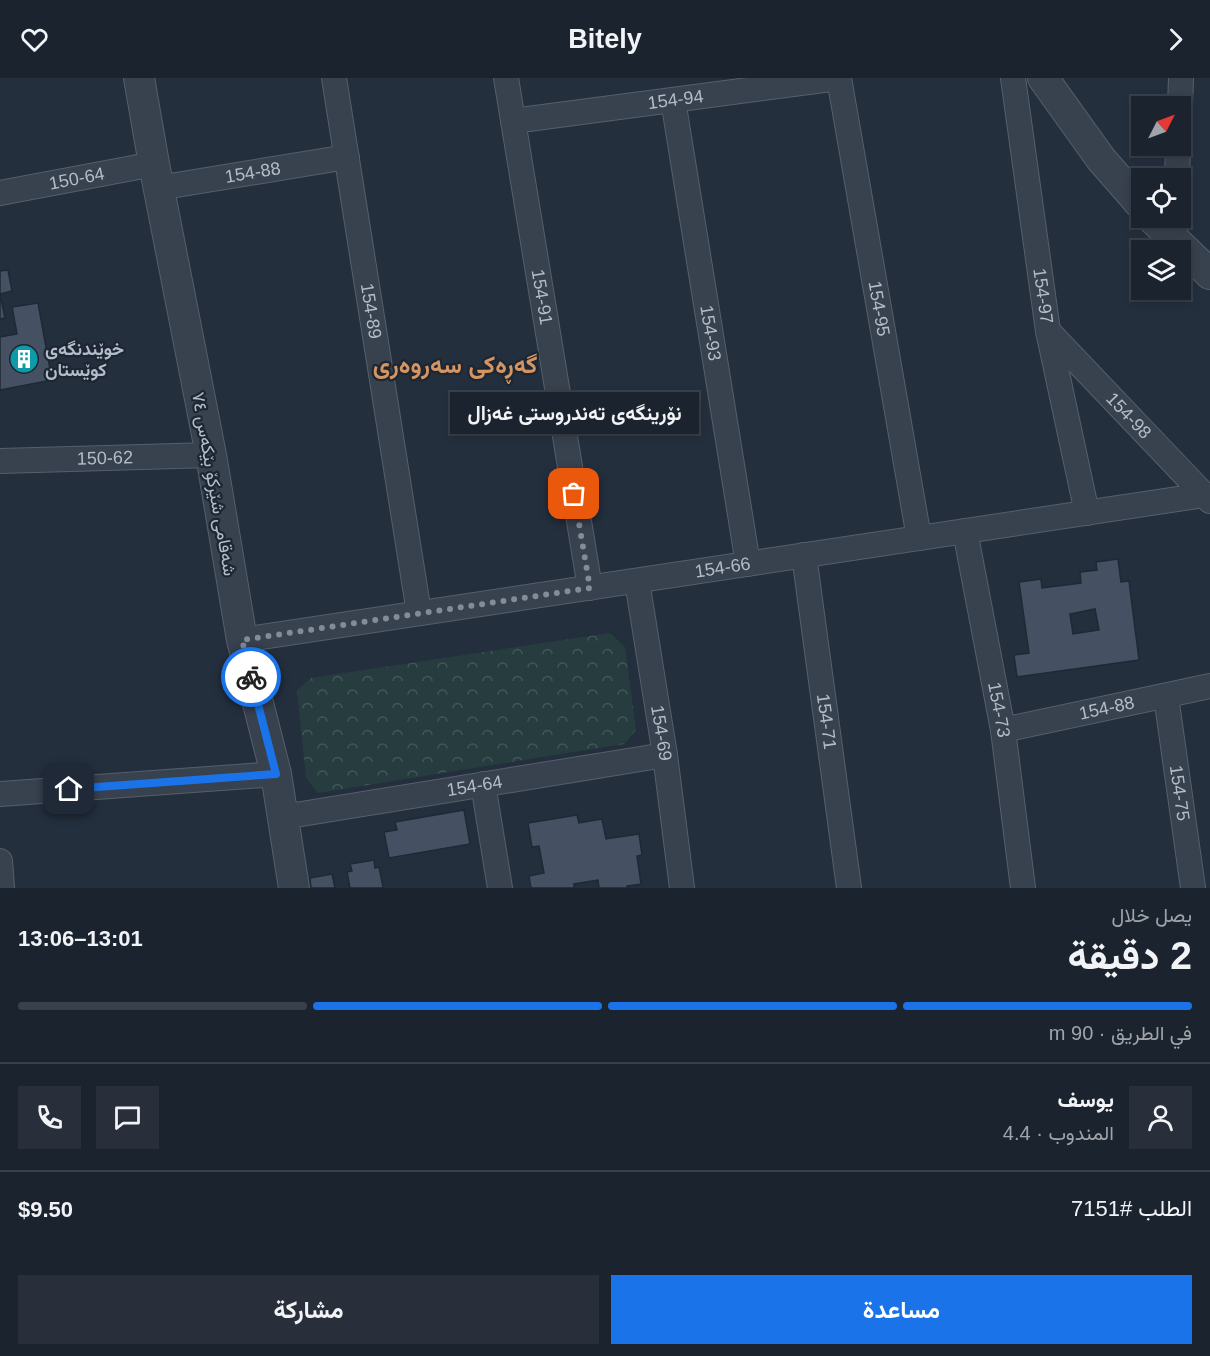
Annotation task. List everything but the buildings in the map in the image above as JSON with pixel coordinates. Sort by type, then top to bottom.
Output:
[{"type":"street","name":"شەقامی شێرکۆ بێکەس ٧٤","points":[[139,78],[211,455],[242,640],[276,774],[294,888]]},
{"type":"street","name":"154-89","points":[[334,78],[419,613]]},
{"type":"street","name":"154-91","points":[[506,78],[590,588]]},
{"type":"street","name":"154-94","points":[[513,121],[839,78]]},
{"type":"street","name":"154-95","points":[[839,78],[919,538]]},
{"type":"street","name":"154-97","points":[[1013,78],[1048,331],[1087,513]]},
{"type":"street","points":[[1043,78],[1101,159],[1131,193]]},
{"type":"street","points":[[1180,96],[1181,78]]},
{"type":"street","name":"154-93","points":[[673,100],[748,564]]},
{"type":"street","name":"154-88","points":[[156,176],[347,157]]},
{"type":"street","name":"150-64","points":[[0,193],[156,176]]},
{"type":"street","points":[[1174,229],[1210,274]]},
{"type":"street","name":"154-98","points":[[1048,331],[1207,498]]},
{"type":"street","name":"150-62","points":[[0,461],[211,455]]},
{"type":"street","name":"154-66","points":[[242,640],[1087,513],[1207,498]]},
{"type":"street","name":"154-73","points":[[965,531],[1003,730],[1023,888]]},
{"type":"street","name":"154-71","points":[[804,555],[849,888]]},
{"type":"street","name":"154-69","points":[[637,581],[665,755],[682,888]]},
{"type":"street","name":"154-88","points":[[1003,730],[1210,686]]},
{"type":"street","name":"154-75","points":[[1166,696],[1193,888]]},
{"type":"street","name":"154-64","points":[[283,816],[665,755]]},
{"type":"street","points":[[0,794],[276,774]]},
{"type":"street","points":[[483,784],[500,888]]},
{"type":"street","points":[[0,861],[2,888]]},
{"type":"green space","points":[[610,633],[625,647],[636,730],[624,744],[318,793],[306,778],[297,690],[311,678]]},
{"type":"way so far","points":[[251,677],[242,640],[590,588],[574,494]]},
{"type":"place","name":"خوێندنگەی کوێستان","points":[[24,359]]},
{"type":"place","name":"نۆرینگەی تەندروستی غەزال","points":[[574,494]]},
{"type":"district","name":"گەڕەکی سەروەری","points":[[455,364]]},
{"type":"route","points":[[69,789],[276,774],[251,677]]}]
